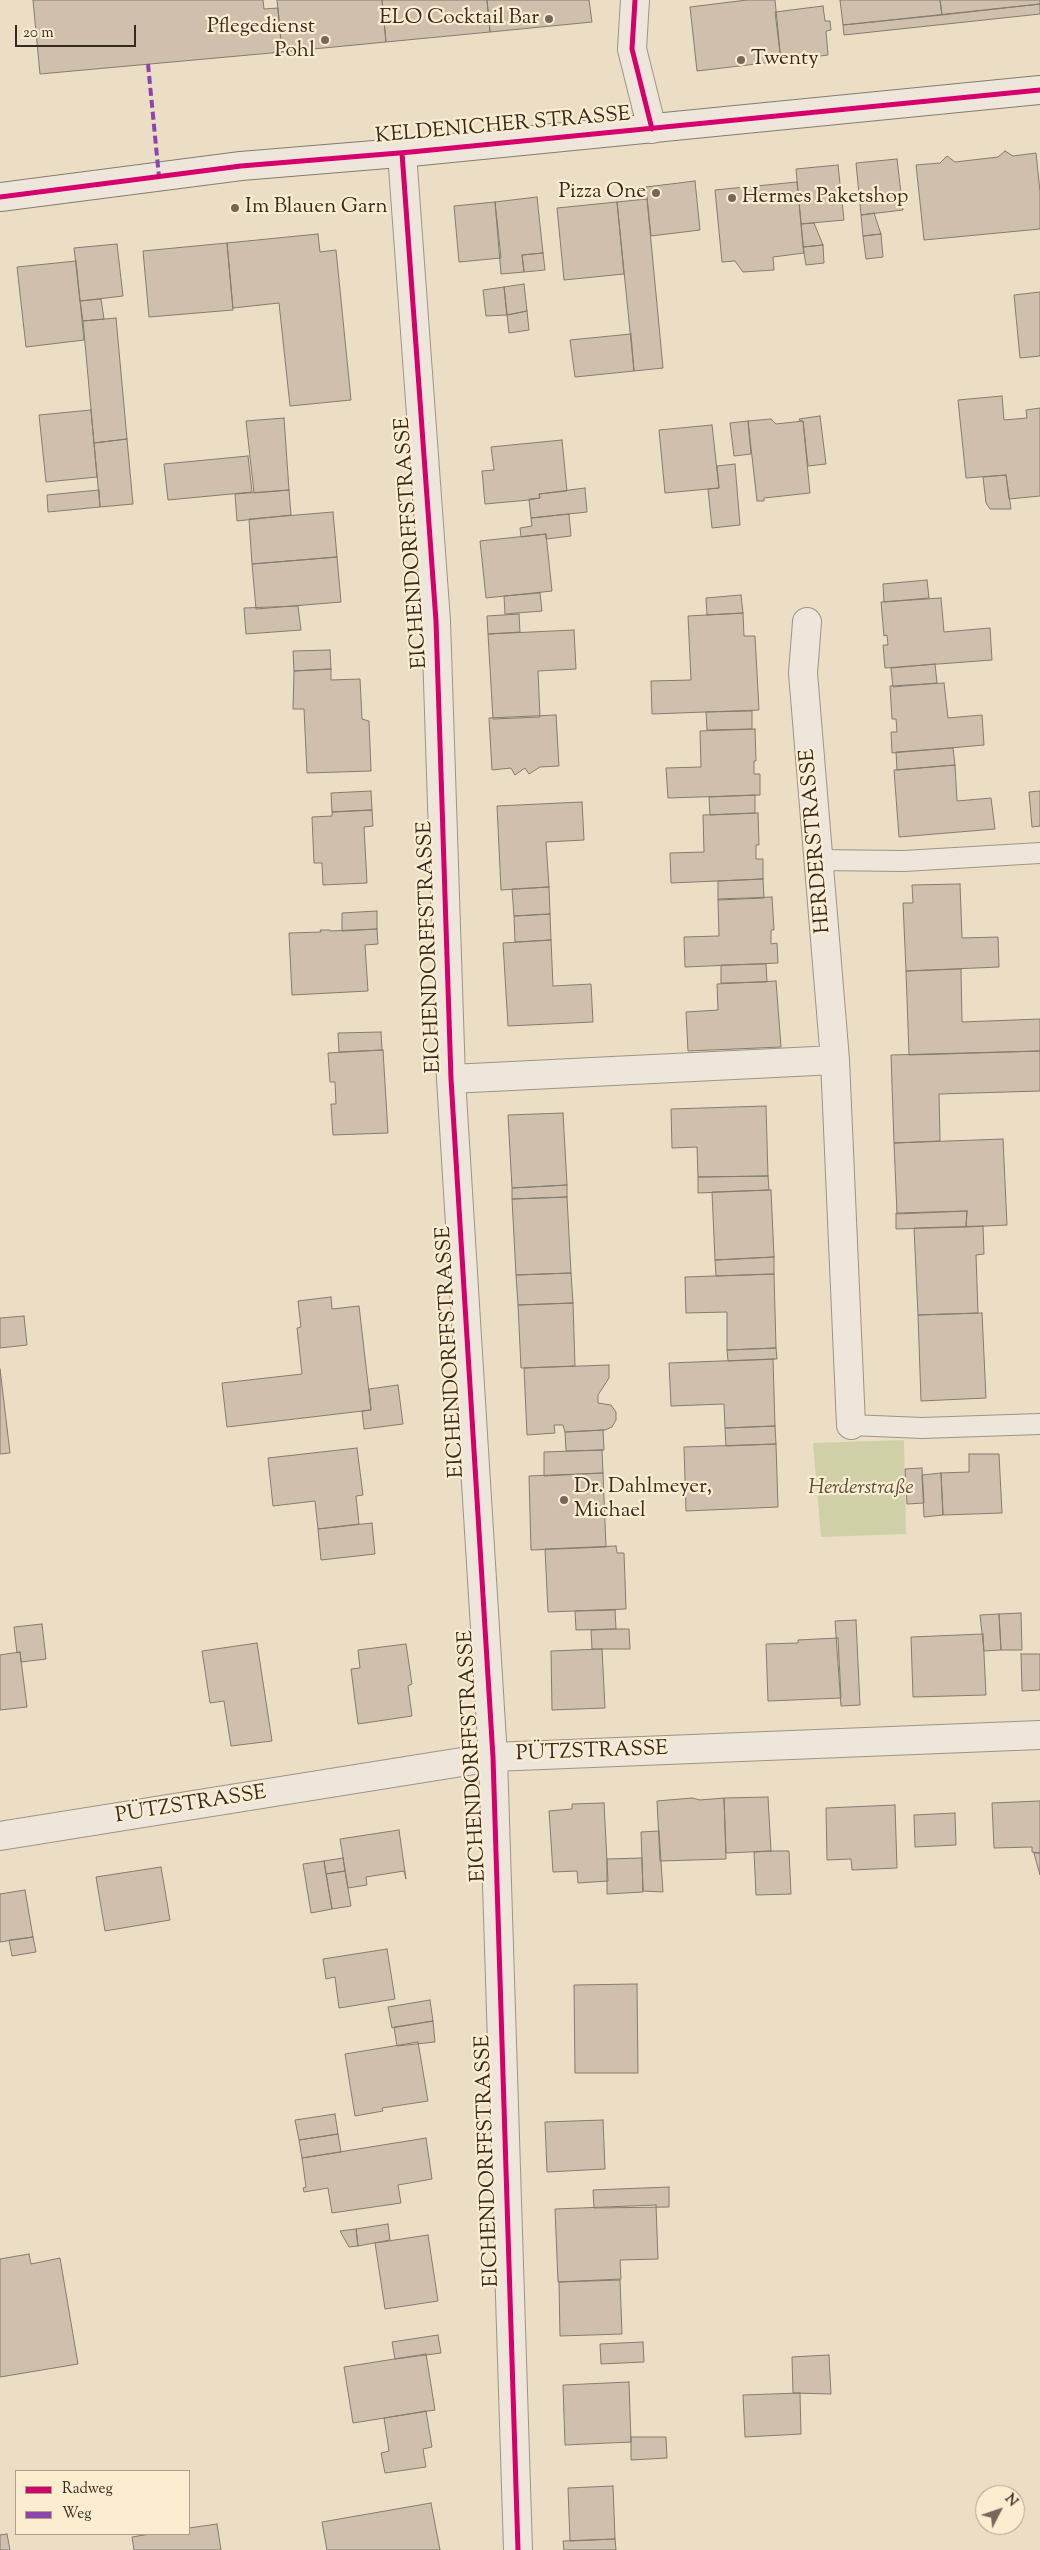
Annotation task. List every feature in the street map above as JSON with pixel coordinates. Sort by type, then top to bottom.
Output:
[{"type":"street","points":[[635,0],[632,49],[652,129]]},
{"type":"street","name":"KELDENICHER STRASSE","points":[[0,197],[241,166],[402,153],[1040,90]]},
{"type":"street","name":"EICHENDORFFSTRASSE","points":[[402,153],[436,621],[451,1079],[493,1757],[518,2550]]},
{"type":"street","name":"HERDERSTRASSE","points":[[808,622],[803,674],[835,1060],[851,1425]]},
{"type":"street","points":[[451,1079],[835,1060]]},
{"type":"street","name":"PÜTZSTRASSE","points":[[0,1836],[493,1757],[1040,1735]]},
{"type":"lane","points":[[818,860],[904,861],[1040,853]]},
{"type":"lane","name":"HERDERSTRASSE","points":[[851,1425],[922,1428],[1040,1424]]},
{"type":"green space","name":"Herderstraße","points":[[904,1440],[906,1534],[821,1537],[813,1443]]},
{"type":"building","points":[[33,0],[263,0],[264,9],[278,8],[282,52],[40,74]]},
{"type":"building","points":[[277,0],[382,0],[386,42],[282,52]]},
{"type":"building","points":[[382,0],[487,0],[490,32],[386,42]]},
{"type":"building","points":[[487,0],[589,0],[592,22],[490,32]]},
{"type":"building","points":[[747,0],[775,0],[781,61],[697,71],[690,7]]},
{"type":"building","points":[[840,0],[940,0],[942,15],[843,25]]},
{"type":"building","points":[[940,0],[1040,0],[1040,4],[942,15]]},
{"type":"building","points":[[1040,4],[1040,14],[844,35],[843,25]]},
{"type":"building","points":[[823,6],[825,21],[830,21],[831,30],[826,31],[828,55],[781,61],[775,12]]},
{"type":"building","points":[[1005,151],[1013,156],[1036,153],[1040,191],[1040,229],[924,240],[916,165],[940,163],[947,156],[955,162],[998,157]]},
{"type":"building","points":[[897,159],[903,210],[861,215],[856,163]]},
{"type":"building","points":[[838,165],[844,220],[801,224],[796,169]]},
{"type":"building","points":[[695,181],[700,230],[651,236],[646,187]]},
{"type":"building","points":[[797,182],[804,253],[773,257],[774,270],[743,272],[735,261],[722,262],[715,190]]},
{"type":"building","points":[[537,197],[543,253],[522,255],[524,272],[501,274],[495,202]]},
{"type":"building","points":[[647,199],[663,368],[634,371],[617,202]]},
{"type":"building","points":[[495,202],[501,258],[459,262],[454,206]]},
{"type":"building","points":[[617,202],[624,274],[564,280],[557,208]]},
{"type":"building","points":[[874,213],[881,234],[863,236],[861,215]]},
{"type":"building","points":[[814,223],[823,245],[803,247],[801,224]]},
{"type":"building","points":[[318,234],[320,252],[336,250],[351,400],[290,406],[279,303],[233,308],[227,243]]},
{"type":"building","points":[[881,234],[883,257],[866,259],[863,236]]},
{"type":"building","points":[[227,243],[233,310],[149,317],[143,251]]},
{"type":"building","points":[[117,244],[123,296],[80,301],[74,248]]},
{"type":"building","points":[[823,245],[824,263],[806,265],[803,247]]},
{"type":"building","points":[[543,253],[545,270],[524,272],[522,255]]},
{"type":"building","points":[[76,261],[84,340],[26,347],[17,267]]},
{"type":"building","points":[[524,284],[527,311],[507,315],[504,287]]},
{"type":"building","points":[[504,287],[507,315],[486,316],[483,290]]},
{"type":"building","points":[[1040,292],[1040,356],[1020,358],[1014,295]]},
{"type":"building","points":[[101,299],[104,319],[83,321],[80,301]]},
{"type":"building","points":[[527,311],[529,330],[509,333],[507,315]]},
{"type":"building","points":[[116,318],[127,439],[94,443],[83,321]]},
{"type":"building","points":[[631,334],[634,371],[575,377],[570,340]]},
{"type":"building","points":[[1002,396],[1004,420],[1027,418],[1026,410],[1040,408],[1040,496],[1009,499],[1006,475],[966,478],[958,400]]},
{"type":"building","points":[[91,410],[97,477],[46,482],[39,415]]},
{"type":"building","points":[[820,416],[826,464],[808,466],[803,421],[799,419]]},
{"type":"building","points":[[284,418],[289,490],[254,493],[246,421]]},
{"type":"building","points":[[771,419],[776,424],[803,421],[810,493],[764,498],[764,501],[757,501],[748,421]]},
{"type":"building","points":[[748,421],[751,454],[734,456],[730,423]]},
{"type":"building","points":[[712,425],[719,488],[665,493],[659,430]]},
{"type":"building","points":[[127,439],[133,504],[100,507],[94,443]]},
{"type":"building","points":[[562,440],[567,491],[539,494],[540,498],[529,500],[485,504],[482,471],[494,470],[491,447]]},
{"type":"building","points":[[248,456],[252,492],[168,500],[164,464]]},
{"type":"building","points":[[735,464],[740,525],[712,528],[708,489],[719,488],[717,466]]},
{"type":"building","points":[[1006,475],[1011,509],[990,509],[986,503],[983,477]]},
{"type":"building","points":[[585,488],[587,512],[531,518],[529,499],[540,498],[539,494]]},
{"type":"building","points":[[99,490],[100,507],[48,512],[47,495]]},
{"type":"building","points":[[289,490],[291,515],[237,521],[235,494]]},
{"type":"building","points":[[333,512],[337,557],[252,564],[249,519]]},
{"type":"building","points":[[569,514],[571,536],[546,539],[546,534],[521,537],[520,528],[532,526],[531,518]]},
{"type":"building","points":[[546,534],[552,591],[486,598],[480,541]]},
{"type":"building","points":[[337,557],[341,602],[256,609],[252,564]]},
{"type":"building","points":[[927,580],[929,598],[884,602],[883,584]]},
{"type":"building","points":[[540,593],[542,611],[505,614],[504,596]]},
{"type":"building","points":[[741,595],[743,613],[707,615],[706,598]]},
{"type":"building","points":[[941,598],[944,632],[990,628],[992,660],[885,668],[883,645],[888,645],[887,635],[884,636],[881,602]]},
{"type":"building","points":[[298,606],[301,630],[246,634],[244,608]]},
{"type":"building","points":[[743,613],[744,636],[755,636],[759,710],[652,714],[651,681],[691,680],[688,616]]},
{"type":"building","points":[[519,614],[520,632],[488,634],[487,616]]},
{"type":"building","points":[[574,630],[576,669],[538,671],[540,717],[493,719],[488,634]]},
{"type":"building","points":[[330,650],[331,669],[294,671],[293,651]]},
{"type":"building","points":[[935,664],[937,683],[893,687],[891,668]]},
{"type":"building","points":[[331,669],[331,680],[360,679],[362,719],[369,721],[371,771],[307,773],[304,709],[293,709],[294,671]]},
{"type":"building","points":[[944,683],[948,718],[982,715],[984,745],[892,753],[891,732],[897,732],[896,719],[892,719],[890,686]]},
{"type":"building","points":[[752,711],[752,729],[707,730],[706,712]]},
{"type":"building","points":[[556,715],[559,766],[540,767],[529,774],[525,768],[515,775],[511,768],[492,770],[489,718]]},
{"type":"building","points":[[755,729],[756,761],[754,761],[754,774],[760,774],[760,795],[668,798],[666,768],[701,767],[700,731]]},
{"type":"building","points":[[953,748],[955,765],[897,770],[896,752]]},
{"type":"building","points":[[955,765],[957,801],[991,798],[995,829],[899,837],[894,770]]},
{"type":"building","points":[[371,791],[372,810],[332,812],[331,793]]},
{"type":"building","points":[[1040,791],[1040,826],[1032,827],[1029,792]]},
{"type":"building","points":[[755,795],[755,813],[710,815],[709,797]]},
{"type":"building","points":[[582,802],[584,840],[546,842],[549,887],[501,890],[497,806]]},
{"type":"building","points":[[372,810],[373,826],[364,827],[367,883],[323,885],[322,863],[314,863],[312,817],[332,816],[332,812]]},
{"type":"building","points":[[758,813],[759,845],[756,845],[756,859],[763,859],[763,879],[671,883],[670,853],[704,852],[703,815]]},
{"type":"building","points":[[763,879],[764,898],[718,900],[718,881]]},
{"type":"building","points":[[960,884],[962,938],[998,937],[999,967],[906,971],[903,903],[913,903],[912,885]]},
{"type":"building","points":[[549,887],[550,914],[514,916],[512,889]]},
{"type":"building","points":[[772,897],[774,930],[771,930],[771,944],[777,943],[778,963],[685,967],[684,937],[719,936],[718,899]]},
{"type":"building","points":[[377,911],[377,929],[342,931],[342,913]]},
{"type":"building","points":[[550,914],[551,940],[515,942],[514,916]]},
{"type":"building","points":[[377,929],[378,944],[365,945],[368,991],[292,995],[289,933],[321,932],[320,930]]},
{"type":"building","points":[[551,940],[553,986],[591,984],[593,1022],[508,1026],[503,943]]},
{"type":"building","points":[[766,964],[767,982],[721,983],[721,965]]},
{"type":"building","points":[[961,969],[962,1022],[1040,1019],[1040,1051],[909,1055],[906,971]]},
{"type":"building","points":[[776,981],[781,1047],[688,1051],[686,1012],[718,1010],[717,984]]},
{"type":"building","points":[[381,1032],[382,1050],[339,1052],[338,1033]]},
{"type":"building","points":[[383,1050],[388,1133],[333,1135],[331,1104],[336,1104],[335,1082],[330,1082],[328,1053]]},
{"type":"building","points":[[1040,1051],[1040,1091],[939,1094],[940,1141],[894,1143],[891,1055]]},
{"type":"building","points":[[766,1106],[768,1176],[698,1177],[697,1147],[672,1148],[671,1109]]},
{"type":"building","points":[[563,1113],[567,1185],[512,1188],[508,1115]]},
{"type":"building","points":[[1003,1139],[1007,1225],[966,1227],[967,1211],[897,1214],[894,1143]]},
{"type":"building","points":[[768,1176],[769,1190],[698,1193],[698,1177]]},
{"type":"building","points":[[567,1185],[567,1197],[512,1199],[512,1188]]},
{"type":"building","points":[[771,1190],[774,1257],[715,1260],[712,1192]]},
{"type":"building","points":[[567,1197],[571,1273],[516,1275],[512,1199]]},
{"type":"building","points":[[967,1211],[966,1227],[896,1229],[896,1213]]},
{"type":"building","points":[[983,1226],[984,1254],[976,1255],[978,1313],[918,1315],[914,1228]]},
{"type":"building","points":[[774,1257],[774,1274],[716,1276],[715,1260]]},
{"type":"building","points":[[571,1273],[573,1303],[518,1305],[516,1275]]},
{"type":"building","points":[[774,1274],[776,1348],[727,1350],[727,1312],[686,1313],[685,1277]]},
{"type":"building","points":[[331,1297],[332,1309],[359,1306],[371,1410],[227,1427],[222,1383],[302,1374],[297,1328],[301,1327],[298,1301]]},
{"type":"building","points":[[573,1303],[575,1366],[521,1368],[518,1305]]},
{"type":"building","points":[[982,1313],[986,1398],[921,1401],[918,1315]]},
{"type":"building","points":[[24,1316],[27,1345],[0,1348],[0,1318]]},
{"type":"building","points":[[776,1348],[777,1359],[728,1361],[727,1350]]},
{"type":"building","points":[[773,1359],[775,1426],[725,1428],[724,1404],[671,1406],[669,1363]]},
{"type":"building","points":[[609,1365],[609,1378],[598,1395],[598,1403],[611,1405],[616,1412],[616,1420],[612,1427],[605,1430],[565,1432],[563,1425],[554,1425],[555,1433],[527,1435],[524,1368]]},
{"type":"building","points":[[0,1369],[10,1453],[0,1454]]},
{"type":"building","points":[[398,1385],[403,1424],[364,1429],[362,1411],[371,1410],[369,1389]]},
{"type":"building","points":[[775,1426],[776,1444],[726,1446],[725,1428]]},
{"type":"building","points":[[603,1430],[604,1450],[566,1451],[565,1432]]},
{"type":"building","points":[[776,1444],[778,1507],[686,1511],[684,1447]]},
{"type":"building","points":[[357,1448],[363,1495],[356,1496],[359,1524],[318,1529],[315,1501],[273,1506],[268,1458]]},
{"type":"building","points":[[602,1450],[603,1473],[544,1476],[544,1452]]},
{"type":"building","points":[[969,1454],[999,1454],[1002,1513],[943,1515],[941,1473],[969,1472]]},
{"type":"building","points":[[922,1468],[924,1503],[907,1504],[905,1469]]},
{"type":"building","points":[[603,1473],[606,1547],[531,1550],[529,1476]]},
{"type":"building","points":[[941,1473],[943,1515],[924,1517],[922,1475]]},
{"type":"building","points":[[372,1523],[375,1554],[321,1560],[318,1529]]},
{"type":"building","points":[[616,1546],[617,1553],[624,1553],[626,1609],[548,1612],[545,1549]]},
{"type":"building","points":[[615,1610],[616,1629],[576,1630],[575,1611]]},
{"type":"building","points":[[1021,1613],[1022,1650],[1001,1650],[999,1614]]},
{"type":"building","points":[[999,1614],[1001,1650],[984,1651],[980,1615]]},
{"type":"building","points":[[856,1620],[860,1705],[841,1706],[835,1621]]},
{"type":"building","points":[[42,1624],[46,1659],[21,1662],[20,1652],[17,1653],[14,1627]]},
{"type":"building","points":[[629,1629],[630,1649],[592,1649],[591,1630]]},
{"type":"building","points":[[983,1634],[986,1695],[913,1697],[911,1637]]},
{"type":"building","points":[[838,1638],[841,1698],[768,1701],[766,1644],[798,1643],[798,1640]]},
{"type":"building","points":[[257,1643],[272,1741],[231,1746],[224,1701],[210,1703],[202,1651]]},
{"type":"building","points":[[406,1644],[412,1684],[408,1686],[412,1716],[358,1724],[351,1669],[360,1668],[358,1650]]},
{"type":"building","points":[[602,1649],[605,1708],[552,1710],[551,1651]]},
{"type":"building","points":[[20,1652],[27,1707],[0,1710],[0,1655]]},
{"type":"building","points":[[1021,1654],[1040,1654],[1040,1690],[1022,1691]]},
{"type":"building","points":[[768,1797],[771,1851],[726,1853],[724,1798]]},
{"type":"building","points":[[692,1798],[700,1800],[724,1798],[726,1859],[660,1861],[657,1801]]},
{"type":"building","points":[[1040,1801],[1040,1853],[1032,1852],[1032,1847],[994,1848],[992,1803]]},
{"type":"building","points":[[604,1803],[608,1881],[578,1883],[577,1871],[553,1872],[549,1811],[572,1809],[572,1804]]},
{"type":"building","points":[[895,1805],[897,1868],[852,1870],[851,1859],[827,1860],[826,1808]]},
{"type":"building","points":[[955,1813],[956,1845],[915,1847],[914,1815]]},
{"type":"building","points":[[399,1830],[406,1879],[404,1871],[366,1877],[367,1885],[348,1888],[340,1839]]},
{"type":"building","points":[[659,1831],[663,1892],[643,1891],[641,1832]]},
{"type":"building","points":[[789,1851],[791,1894],[756,1895],[754,1852]]},
{"type":"building","points":[[1034,1853],[1040,1853],[1040,1875]]},
{"type":"building","points":[[343,1858],[345,1871],[326,1874],[324,1861]]},
{"type":"building","points":[[642,1858],[643,1892],[607,1894],[607,1859]]},
{"type":"building","points":[[324,1861],[332,1909],[311,1913],[303,1864]]},
{"type":"building","points":[[161,1867],[170,1920],[105,1931],[96,1877]]},
{"type":"building","points":[[345,1871],[351,1906],[332,1909],[326,1874]]},
{"type":"building","points":[[25,1890],[33,1937],[0,1942],[0,1894]]},
{"type":"building","points":[[33,1937],[36,1952],[12,1956],[9,1940]]},
{"type":"building","points":[[387,1949],[395,1999],[339,2008],[335,1977],[326,1979],[323,1959]]},
{"type":"building","points":[[637,1984],[638,2073],[575,2073],[574,1985]]},
{"type":"building","points":[[430,2000],[433,2021],[392,2028],[388,2007]]},
{"type":"building","points":[[433,2021],[435,2042],[397,2046],[394,2027]]},
{"type":"building","points":[[418,2042],[428,2101],[382,2108],[383,2111],[355,2116],[345,2054]]},
{"type":"building","points":[[335,2114],[338,2134],[299,2140],[295,2120]]},
{"type":"building","points":[[603,2120],[605,2169],[547,2172],[545,2122]]},
{"type":"building","points":[[338,2134],[341,2152],[302,2158],[299,2140]]},
{"type":"building","points":[[426,2138],[432,2179],[398,2185],[401,2203],[332,2213],[328,2188],[304,2192],[303,2188],[306,2187],[302,2158]]},
{"type":"building","points":[[669,2187],[669,2207],[594,2208],[593,2190]]},
{"type":"building","points":[[656,2205],[658,2259],[620,2260],[621,2279],[558,2282],[555,2209]]},
{"type":"building","points":[[388,2224],[390,2240],[358,2246],[356,2229]]},
{"type":"building","points":[[356,2229],[358,2246],[349,2247],[340,2231]]},
{"type":"building","points":[[428,2235],[438,2301],[385,2309],[375,2243]]},
{"type":"building","points":[[29,2254],[31,2264],[60,2258],[78,2364],[0,2377],[0,2259]]},
{"type":"building","points":[[620,2280],[622,2334],[560,2336],[559,2282]]},
{"type":"building","points":[[438,2335],[441,2353],[395,2359],[392,2342]]},
{"type":"building","points":[[643,2342],[644,2362],[601,2364],[600,2344]]},
{"type":"building","points":[[426,2354],[435,2410],[353,2423],[344,2367]]},
{"type":"building","points":[[829,2355],[831,2394],[793,2393],[792,2357]]},
{"type":"building","points":[[629,2382],[631,2442],[565,2445],[563,2385]]},
{"type":"building","points":[[800,2393],[801,2434],[745,2437],[743,2395]]},
{"type":"building","points":[[426,2411],[432,2447],[423,2449],[426,2467],[385,2473],[381,2453],[389,2451],[384,2418]]},
{"type":"building","points":[[631,2437],[666,2437],[667,2458],[631,2460]]},
{"type":"building","points":[[613,2486],[615,2539],[570,2541],[568,2488]]},
{"type":"building","points":[[431,2503],[440,2550],[327,2550],[322,2522]]},
{"type":"building","points":[[217,2524],[221,2550],[134,2550],[132,2537],[144,2535],[190,2535],[190,2528]]},
{"type":"building","points":[[7,2534],[10,2550],[0,2550],[0,2535]]},
{"type":"building","points":[[615,2539],[616,2550],[564,2550],[563,2541]]},
{"type":"marked path","points":[[148,64],[159,177]]},
{"type":"cycle path","points":[[635,0],[632,49],[652,129]]},
{"type":"cycle path","points":[[0,197],[241,166],[411,152],[1040,90]]},
{"type":"cycle path","points":[[402,153],[436,621],[451,1079],[493,1757],[518,2550]]},
{"type":"place","name":"ELO Cocktail Bar","points":[[549,19]]},
{"type":"place","name":"Pflegedienst Pohl","points":[[325,40]]},
{"type":"place","name":"Twenty","points":[[741,60]]},
{"type":"place","name":"Pizza One","points":[[656,193]]},
{"type":"place","name":"Hermes Paketshop","points":[[732,198]]},
{"type":"place","name":"Im Blauen Garn","points":[[235,208]]},
{"type":"place","name":"Dr. Dahlmeyer, Michael","points":[[564,1500]]}]
